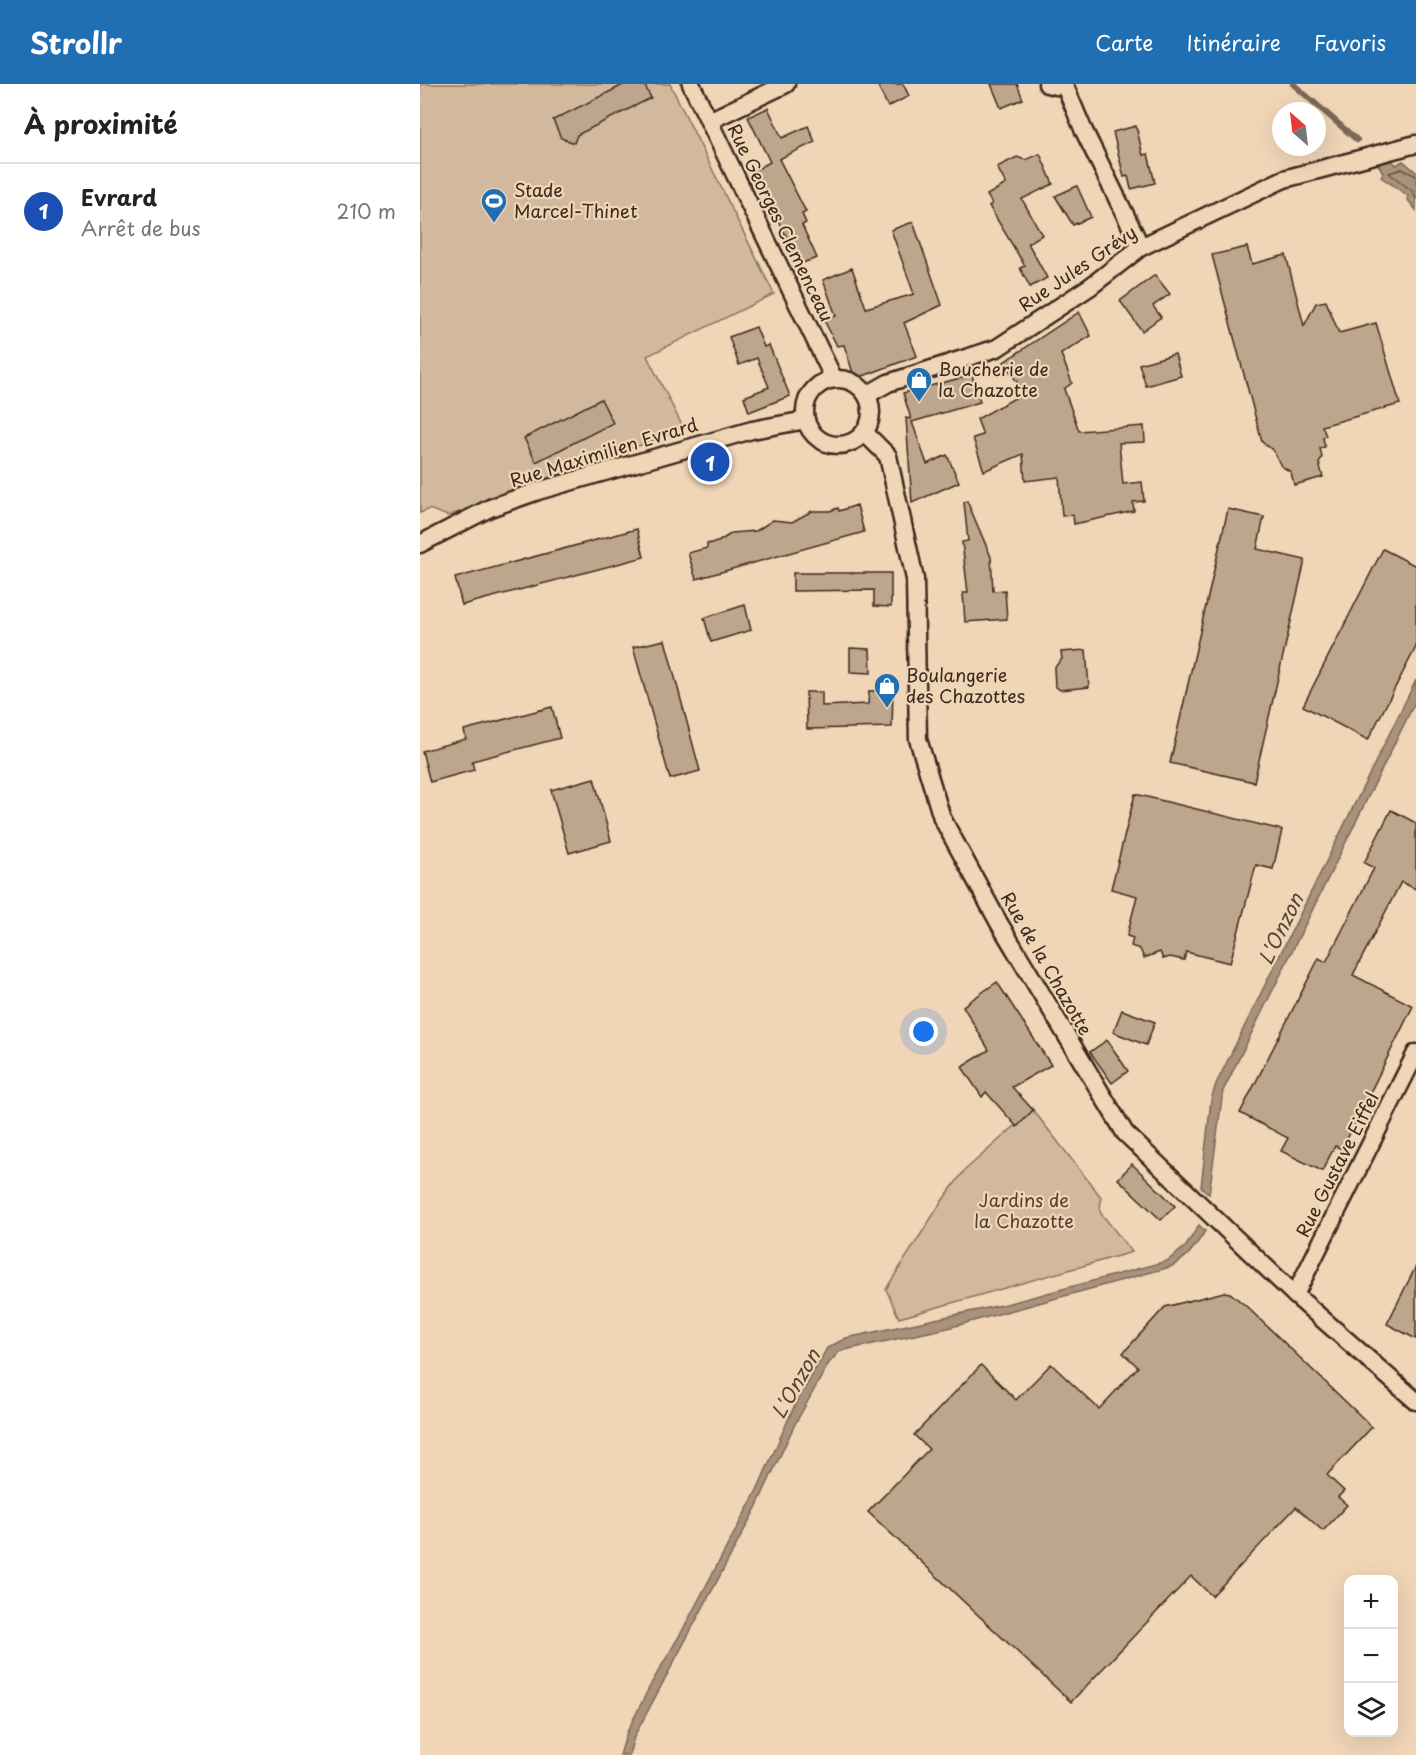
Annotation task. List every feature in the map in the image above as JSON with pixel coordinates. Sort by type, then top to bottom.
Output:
[{"type":"street","name":"Rue Georges Clemenceau","points":[[691,84],[834,379]]},
{"type":"street","points":[[709,121],[786,84]]},
{"type":"street","points":[[1047,84],[1056,86],[1064,84],[1083,129],[1141,247]]},
{"type":"street","name":"Rue Jules Grévy","points":[[867,395],[888,383],[997,348],[1091,286],[1141,247],[1284,179],[1416,144]]},
{"type":"street","points":[[834,379],[847,380],[867,395],[871,408],[870,420],[864,432],[855,440],[844,444],[832,444],[820,439],[811,431],[806,420],[808,398],[814,388],[834,379]]},
{"type":"street","name":"Rue Maximilien Evrard","points":[[420,544],[490,508],[538,491],[752,430],[806,420]]},
{"type":"street","name":"Rue de la Chazotte","points":[[864,432],[888,456],[915,579],[918,739],[942,818],[999,923],[1125,1133],[1295,1295],[1416,1401]]},
{"type":"street","name":"Rue Gustave Eiffel","points":[[1295,1295],[1416,1053]]},
{"type":"green space","points":[[420,84],[670,84],[774,294],[647,356],[684,429],[448,516],[429,509],[420,513]]},
{"type":"green space","name":"Jardins de la Chazotte","points":[[1033,1110],[1101,1197],[1100,1212],[1132,1252],[899,1318],[886,1289],[942,1201],[964,1171]]},
{"type":"water","points":[[1392,160],[1396,165],[1403,161],[1416,172],[1416,210],[1407,199],[1408,196],[1381,177],[1383,173],[1378,164]]},
{"type":"water","points":[[1416,680],[1416,700],[1223,1091],[1209,1194],[1201,1187],[1211,1100],[1216,1084]]},
{"type":"water","points":[[1199,1225],[1205,1231],[1198,1242],[1191,1252],[1170,1267],[948,1328],[840,1351],[829,1363],[794,1426],[756,1508],[634,1737],[629,1755],[620,1755],[627,1732],[652,1682],[681,1633],[757,1490],[792,1411],[827,1348],[846,1338],[1006,1304],[1167,1261],[1186,1246]]},
{"type":"building","points":[[625,84],[644,84],[651,98],[577,135],[574,143],[561,138],[553,120]]},
{"type":"building","points":[[877,84],[903,84],[909,96],[888,107]]},
{"type":"building","points":[[991,84],[1017,84],[1023,99],[1001,108]]},
{"type":"building","points":[[768,108],[782,138],[808,126],[815,142],[779,159],[806,212],[802,214],[806,223],[802,225],[817,258],[799,264],[755,170],[770,162],[748,117]]},
{"type":"building","points":[[1136,126],[1143,155],[1148,154],[1155,183],[1131,189],[1128,176],[1124,177],[1113,132]]},
{"type":"building","points":[[1040,154],[1053,184],[1022,199],[1042,235],[1028,243],[1047,278],[1030,287],[1020,268],[1025,266],[989,206],[992,204],[987,195],[1006,184],[997,167],[1017,157],[1025,160]]},
{"type":"building","points":[[1077,186],[1091,217],[1073,225],[1055,196]]},
{"type":"building","points":[[913,222],[942,305],[904,323],[917,356],[855,379],[844,345],[837,346],[824,320],[836,316],[823,280],[852,268],[866,308],[914,294],[891,230]]},
{"type":"building","points":[[1247,247],[1252,264],[1286,255],[1304,326],[1316,303],[1326,301],[1339,333],[1376,323],[1400,404],[1322,426],[1326,436],[1323,438],[1325,447],[1320,448],[1322,457],[1319,463],[1323,477],[1294,485],[1291,472],[1281,466],[1273,450],[1262,442],[1212,255]]},
{"type":"building","points":[[1155,275],[1170,294],[1153,306],[1161,317],[1142,331],[1120,301]]},
{"type":"building","points":[[1079,312],[1091,336],[1061,354],[1072,383],[1064,389],[1079,431],[1144,426],[1145,442],[1119,443],[1123,484],[1142,482],[1144,501],[1133,502],[1134,511],[1074,524],[1073,515],[1062,516],[1059,477],[1025,481],[1023,454],[984,471],[973,438],[983,435],[977,419],[1024,393],[1004,362]]},
{"type":"building","points":[[756,327],[764,347],[769,345],[790,396],[749,412],[744,397],[769,387],[757,358],[739,365],[729,337]]},
{"type":"building","points":[[1175,354],[1181,376],[1146,386],[1139,364]]},
{"type":"building","points":[[972,375],[980,402],[912,422],[927,464],[947,455],[959,482],[912,503],[906,418],[911,419],[903,393]]},
{"type":"building","points":[[601,399],[613,423],[536,462],[524,438]]},
{"type":"building","points":[[967,501],[991,557],[993,591],[1005,590],[1007,619],[965,622],[963,593],[968,593],[962,542],[968,541],[964,502]]},
{"type":"building","points":[[857,505],[864,532],[696,579],[688,553],[707,548],[707,544],[718,542],[732,533],[756,531],[773,520],[792,522],[812,511],[830,511],[838,508],[839,511]]},
{"type":"building","points":[[1228,509],[1264,517],[1257,549],[1305,560],[1254,782],[1170,763]]},
{"type":"building","points":[[637,529],[644,557],[462,605],[455,578]]},
{"type":"building","points":[[1383,549],[1416,566],[1416,647],[1368,740],[1303,706]]},
{"type":"building","points":[[793,573],[891,573],[891,607],[874,606],[874,590],[793,591]]},
{"type":"building","points":[[745,605],[751,630],[711,642],[704,618]]},
{"type":"building","points":[[665,640],[700,771],[670,779],[633,647]]},
{"type":"building","points":[[850,648],[870,649],[871,673],[850,672]]},
{"type":"building","points":[[1086,650],[1089,687],[1060,690],[1055,686],[1054,668],[1062,659],[1061,652]]},
{"type":"building","points":[[893,690],[892,727],[807,729],[806,692],[822,692],[822,706],[868,704],[869,691]]},
{"type":"building","points":[[552,707],[560,738],[472,761],[474,770],[430,782],[422,751],[466,739],[464,730]]},
{"type":"building","points":[[594,778],[611,841],[569,853],[551,790]]},
{"type":"building","points":[[1135,794],[1282,830],[1273,869],[1256,865],[1230,963],[1186,952],[1184,960],[1170,957],[1163,959],[1160,952],[1144,958],[1140,949],[1131,946],[1133,938],[1127,936],[1137,896],[1111,889]]},
{"type":"building","points":[[1391,810],[1416,823],[1416,889],[1401,882],[1353,975],[1413,1006],[1342,1149],[1335,1146],[1322,1171],[1281,1151],[1288,1138],[1240,1113],[1319,958],[1326,962],[1374,868],[1364,863]]},
{"type":"building","points":[[997,982],[1051,1065],[1012,1087],[1033,1110],[1017,1127],[986,1092],[982,1097],[962,1067],[989,1050],[963,1006]]},
{"type":"building","points":[[1122,1010],[1155,1022],[1146,1045],[1113,1032]]},
{"type":"building","points":[[1107,1040],[1128,1071],[1112,1083],[1090,1052]]},
{"type":"building","points":[[1132,1164],[1175,1206],[1161,1220],[1118,1179]]},
{"type":"building","points":[[1416,1266],[1416,1339],[1387,1324]]},
{"type":"building","points":[[1224,1292],[1230,1293],[1246,1306],[1372,1427],[1327,1475],[1344,1491],[1338,1497],[1347,1505],[1323,1531],[1296,1507],[1212,1596],[1191,1576],[1071,1702],[868,1512],[929,1449],[914,1435],[981,1365],[1016,1400],[1051,1364],[1099,1409],[1138,1367],[1123,1353],[1165,1307]]},
{"type":"waterway","name":"L'Onzon","points":[[1293,84],[1357,140]]},
{"type":"place","name":"Stade Marcel-Thinet","points":[[494,224]]},
{"type":"place","name":"Boucherie de la Chazotte","points":[[919,403]]},
{"type":"place","name":"Evrard","points":[[710,462]]},
{"type":"place","name":"Boulangerie des Chazottes","points":[[887,709]]}]
